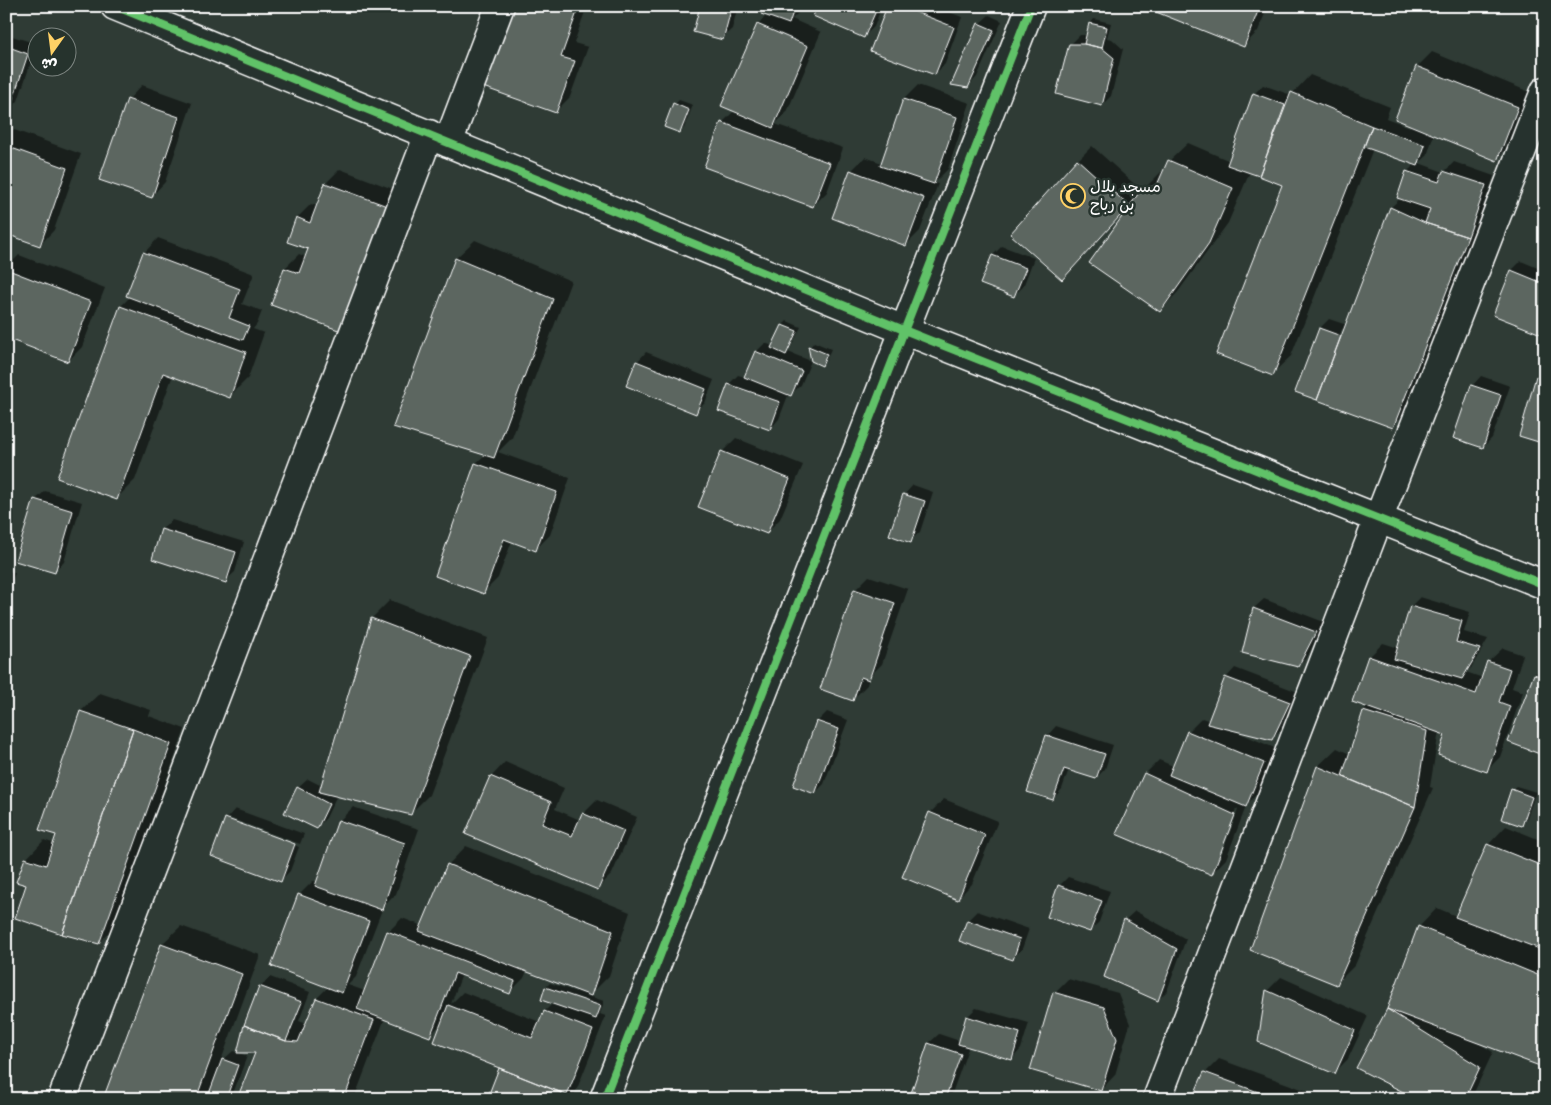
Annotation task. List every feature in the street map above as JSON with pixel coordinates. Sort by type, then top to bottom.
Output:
[{"type":"street","points":[[115,6],[904,330],[1378,520],[1545,584]]},
{"type":"street","points":[[62,1099],[196,748],[439,138],[500,6]]},
{"type":"street","points":[[604,1099],[1032,6]]},
{"type":"street","points":[[1157,1099],[1378,520],[1545,91]]},
{"type":"building","points":[[512,6],[559,6],[577,12],[561,57],[575,61],[556,113],[483,87]]},
{"type":"building","points":[[700,6],[732,6],[723,40],[693,32]]},
{"type":"building","points":[[764,6],[795,6],[789,24],[761,14]]},
{"type":"building","points":[[818,6],[878,6],[864,38],[813,16]]},
{"type":"building","points":[[887,6],[900,6],[954,27],[935,75],[870,51]]},
{"type":"building","points":[[1141,6],[1260,6],[1244,47]]},
{"type":"building","points":[[978,23],[994,30],[968,88],[951,85]]},
{"type":"building","points":[[1089,23],[1107,27],[1102,48],[1084,44]]},
{"type":"building","points":[[757,24],[808,46],[773,128],[721,106]]},
{"type":"building","points":[[1069,44],[1084,44],[1102,48],[1114,58],[1102,106],[1056,94]]},
{"type":"building","points":[[6,46],[28,54],[9,111],[6,110]]},
{"type":"building","points":[[1416,66],[1518,107],[1497,161],[1395,119]]},
{"type":"building","points":[[1291,92],[1372,126],[1273,376],[1216,354],[1282,185],[1259,176]]},
{"type":"building","points":[[1253,93],[1285,105],[1259,176],[1227,165]]},
{"type":"building","points":[[127,99],[179,117],[152,198],[99,180]]},
{"type":"building","points":[[903,99],[957,117],[934,184],[880,166]]},
{"type":"building","points":[[673,103],[689,110],[680,133],[664,127]]},
{"type":"building","points":[[721,122],[830,163],[813,207],[704,167]]},
{"type":"building","points":[[1372,126],[1425,145],[1418,166],[1364,147]]},
{"type":"building","points":[[6,146],[67,168],[40,246],[6,234]]},
{"type":"building","points":[[1077,159],[1129,206],[1062,280],[1010,234]]},
{"type":"building","points":[[1168,160],[1233,188],[1209,243],[1160,312],[1089,263],[1141,190],[1157,185]]},
{"type":"building","points":[[850,170],[924,198],[906,246],[832,218]]},
{"type":"building","points":[[1406,171],[1439,182],[1443,171],[1486,185],[1468,237],[1425,223],[1430,209],[1397,198]]},
{"type":"building","points":[[325,183],[387,206],[341,331],[271,305],[284,268],[299,273],[308,249],[287,242],[296,217],[310,223]]},
{"type":"building","points":[[1390,207],[1425,223],[1468,237],[1393,428],[1317,400]]},
{"type":"building","points":[[143,252],[240,289],[229,318],[249,326],[243,340],[126,296]]},
{"type":"building","points":[[992,255],[1026,268],[1014,297],[980,284]]},
{"type":"building","points":[[455,258],[553,299],[494,458],[393,427]]},
{"type":"building","points":[[6,269],[91,302],[68,362],[6,338]]},
{"type":"building","points":[[1511,270],[1545,284],[1545,325],[1541,334],[1493,315]]},
{"type":"building","points":[[120,306],[246,352],[230,398],[163,373],[117,500],[57,478]]},
{"type":"building","points":[[782,325],[797,331],[786,355],[771,348]]},
{"type":"building","points":[[1319,328],[1341,336],[1317,400],[1295,392]]},
{"type":"building","points":[[808,346],[827,354],[822,366],[811,361]]},
{"type":"building","points":[[755,351],[802,371],[791,396],[744,377]]},
{"type":"building","points":[[636,361],[706,389],[696,414],[626,386]]},
{"type":"building","points":[[1536,376],[1545,380],[1545,444],[1519,436]]},
{"type":"building","points":[[728,384],[780,402],[770,430],[718,411]]},
{"type":"building","points":[[1471,385],[1501,395],[1483,448],[1453,438]]},
{"type":"building","points":[[721,451],[790,479],[767,534],[698,507]]},
{"type":"building","points":[[475,463],[557,492],[536,551],[504,539],[484,594],[435,576]]},
{"type":"building","points":[[903,494],[925,501],[911,543],[889,535]]},
{"type":"building","points":[[34,499],[73,511],[55,573],[15,561]]},
{"type":"building","points":[[161,529],[236,552],[226,583],[152,559]]},
{"type":"building","points":[[854,589],[895,603],[869,680],[861,677],[853,701],[820,689]]},
{"type":"building","points":[[1410,606],[1462,621],[1456,642],[1480,649],[1462,679],[1394,659]]},
{"type":"building","points":[[1253,608],[1316,632],[1298,667],[1242,653]]},
{"type":"building","points":[[371,618],[470,656],[411,815],[319,792]]},
{"type":"building","points":[[1368,656],[1476,694],[1487,661],[1510,669],[1499,702],[1510,706],[1487,772],[1438,755],[1445,735],[1352,702]]},
{"type":"building","points":[[1534,674],[1545,678],[1545,756],[1508,742]]},
{"type":"building","points":[[1225,677],[1290,702],[1272,740],[1207,724]]},
{"type":"building","points":[[80,711],[133,729],[62,934],[15,918],[26,885],[16,882],[25,858],[46,865],[56,835],[39,830]]},
{"type":"building","points":[[1363,711],[1427,731],[1415,807],[1342,776]]},
{"type":"building","points":[[816,721],[839,729],[815,794],[793,786]]},
{"type":"building","points":[[133,729],[171,744],[99,944],[62,934]]},
{"type":"building","points":[[1187,731],[1264,763],[1246,807],[1169,775]]},
{"type":"building","points":[[1046,735],[1105,754],[1096,779],[1064,769],[1053,800],[1027,792]]},
{"type":"building","points":[[1317,766],[1415,807],[1337,985],[1250,950]]},
{"type":"building","points":[[1144,773],[1235,815],[1212,875],[1116,834]]},
{"type":"building","points":[[490,776],[551,802],[542,824],[572,836],[582,813],[624,831],[598,890],[465,834]]},
{"type":"building","points":[[297,787],[329,804],[317,829],[284,813]]},
{"type":"building","points":[[1511,789],[1532,797],[1522,826],[1501,819]]},
{"type":"building","points":[[929,812],[985,835],[958,900],[902,877]]},
{"type":"building","points":[[225,818],[295,844],[281,882],[211,856]]},
{"type":"building","points":[[338,820],[405,843],[382,910],[315,886]]},
{"type":"building","points":[[1487,844],[1545,867],[1545,951],[1455,917]]},
{"type":"building","points":[[447,864],[613,931],[591,996],[419,931]]},
{"type":"building","points":[[1058,885],[1102,901],[1090,932],[1047,917]]},
{"type":"building","points":[[298,894],[369,921],[342,993],[271,966]]},
{"type":"building","points":[[1124,919],[1177,949],[1158,1001],[1104,977]]},
{"type":"building","points":[[967,920],[1020,939],[1013,960],[959,941]]},
{"type":"building","points":[[1418,926],[1545,978],[1545,1068],[1387,1009]]},
{"type":"building","points":[[387,931],[515,981],[510,994],[455,973],[430,1037],[357,1009]]},
{"type":"building","points":[[161,944],[242,974],[196,1099],[103,1099]]},
{"type":"building","points":[[259,986],[302,1002],[286,1041],[244,1025]]},
{"type":"building","points":[[545,987],[601,1006],[596,1019],[541,1000]]},
{"type":"building","points":[[1266,990],[1355,1030],[1335,1074],[1258,1042]]},
{"type":"building","points":[[1053,992],[1104,1007],[1117,1039],[1101,1091],[1030,1070]]},
{"type":"building","points":[[316,998],[374,1020],[344,1099],[237,1099],[255,1053],[237,1053],[244,1025],[286,1041],[298,1042]]},
{"type":"building","points":[[448,1005],[532,1038],[544,1011],[593,1030],[567,1095],[434,1042]]},
{"type":"building","points":[[1387,1009],[1480,1067],[1465,1099],[1417,1099],[1356,1068]]},
{"type":"building","points":[[966,1016],[1020,1033],[1012,1060],[958,1044]]},
{"type":"building","points":[[928,1043],[961,1054],[945,1099],[909,1099]]},
{"type":"building","points":[[222,1059],[238,1065],[226,1099],[207,1099]]},
{"type":"building","points":[[499,1068],[567,1095],[565,1099],[487,1099]]},
{"type":"building","points":[[1204,1072],[1277,1099],[1192,1099]]},
{"type":"cycle path","points":[[115,6],[904,330],[1545,585]]},
{"type":"cycle path","points":[[604,1099],[1031,6]]},
{"type":"place","name":"مسجد بلال بن رباح","points":[[1073,196]]}]
